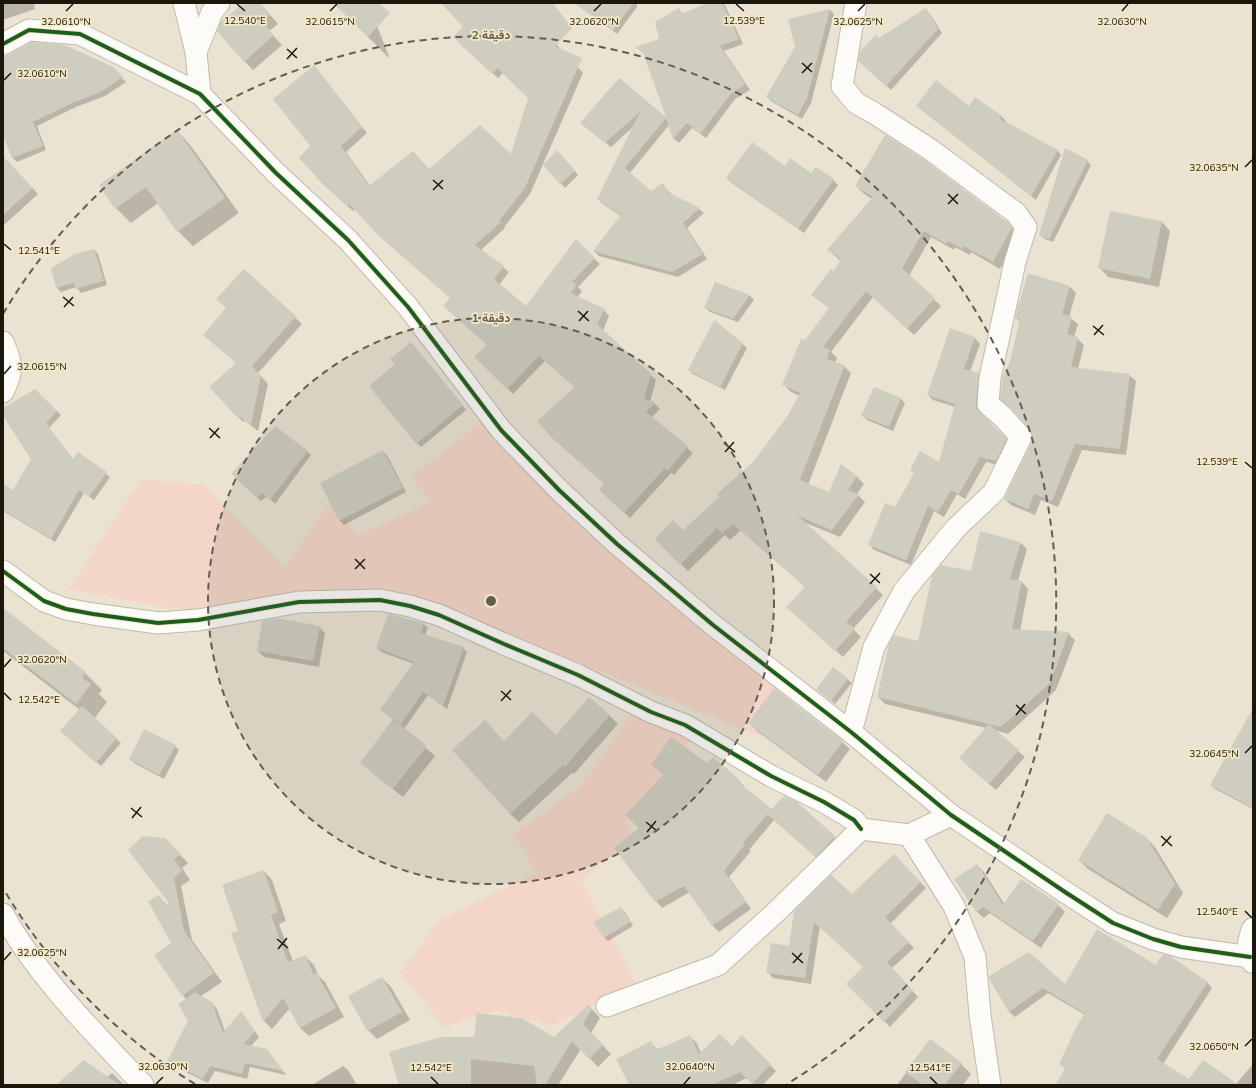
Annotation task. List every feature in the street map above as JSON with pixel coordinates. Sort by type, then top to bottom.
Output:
[{"type":"main road","points":[[1251,960],[1249,939],[1253,929]]},
{"type":"street","points":[[184,3],[196,52],[200,94]]},
{"type":"street","points":[[196,52],[212,12],[219,3]]},
{"type":"street","points":[[851,732],[874,647],[904,591],[956,528],[994,492],[1021,437],[1003,417],[988,404],[990,378],[1015,262],[1026,228],[1016,213],[931,150],[874,113],[856,104],[842,86],[856,3]]},
{"type":"street","points":[[3,44],[30,30],[80,34],[200,94],[276,173],[348,240],[408,307],[501,430],[559,490],[617,544],[713,625],[851,732],[951,815],[1113,923],[1153,939],[1181,947],[1251,960]]},
{"type":"street","points":[[3,342],[11,364],[10,379],[3,392]]},
{"type":"street","points":[[3,571],[44,601],[66,609],[158,623],[198,620],[299,602],[380,600],[410,606],[439,615],[578,675],[651,712],[685,725],[771,776],[824,802],[854,820],[861,829],[910,835],[951,815]]},
{"type":"street","points":[[608,1006],[718,964],[775,914],[861,829]]},
{"type":"street","points":[[910,835],[954,906],[975,957],[980,1015],[990,1085]]},
{"type":"street","points":[[3,914],[27,951],[56,990],[144,1085]]},
{"type":"shaded area","points":[[483,421],[564,511],[656,587],[791,693],[762,737],[412,595],[375,587],[308,605],[230,616],[164,607],[69,589],[141,479],[204,485],[285,567],[332,499],[357,536],[432,502],[411,477]]},
{"type":"shaded area","points":[[634,710],[691,740],[625,822],[634,837],[581,880],[637,984],[552,1026],[496,1011],[444,1027],[400,973],[440,919],[537,873],[513,834],[580,787]]},
{"type":"building","points":[[243,3],[260,3],[270,14],[262,22],[274,35],[244,62],[217,31],[220,23]]},
{"type":"building","points":[[333,3],[379,3],[390,13],[368,37]]},
{"type":"building","points":[[441,3],[553,3],[572,28],[555,46],[582,58],[525,188],[499,221],[501,222],[475,245],[504,266],[494,279],[526,306],[576,239],[595,258],[572,282],[577,284],[571,293],[605,309],[597,324],[651,374],[644,399],[655,402],[646,412],[688,446],[668,471],[665,468],[624,513],[599,490],[604,484],[552,438],[537,421],[575,387],[539,356],[507,389],[474,357],[487,345],[443,306],[450,298],[379,236],[349,204],[347,206],[316,178],[317,177],[299,158],[310,146],[273,99],[314,65],[362,127],[341,146],[369,186],[413,151],[429,169],[480,125],[511,154],[528,98],[497,68],[492,74],[453,37],[463,27]]},
{"type":"building","points":[[574,3],[633,3],[613,31]]},
{"type":"building","points":[[707,3],[722,3],[739,39],[720,46],[745,84],[730,95],[700,134],[687,123],[673,139],[666,118],[625,168],[651,191],[663,183],[669,193],[700,208],[683,223],[703,254],[672,272],[593,251],[621,215],[597,199],[640,112],[605,143],[580,123],[619,78],[666,117],[643,53],[636,47],[659,39],[655,22],[679,8],[682,14]]},
{"type":"building","points":[[926,8],[938,29],[886,86],[858,61],[860,51],[876,35],[879,38]]},
{"type":"building","points":[[830,9],[807,98],[798,115],[766,97],[795,47],[788,19]]},
{"type":"building","points":[[32,42],[65,45],[113,67],[123,77],[101,92],[72,103],[33,122],[43,146],[12,158],[3,136],[3,56],[9,55]]},
{"type":"building","points":[[936,80],[969,106],[975,97],[1002,116],[1000,119],[1058,150],[1031,196],[916,106]]},
{"type":"building","points":[[177,130],[225,198],[177,232],[146,187],[115,209],[99,185]]},
{"type":"building","points":[[885,135],[924,160],[1007,222],[1012,228],[993,262],[964,246],[963,249],[948,241],[946,244],[924,231],[902,268],[935,298],[907,329],[866,291],[823,347],[830,350],[827,359],[845,365],[800,480],[829,492],[841,464],[857,476],[848,490],[859,494],[832,530],[798,516],[877,587],[846,622],[855,629],[835,651],[786,607],[805,587],[733,524],[722,533],[717,528],[680,565],[655,539],[673,520],[683,530],[719,497],[717,494],[754,461],[788,415],[800,393],[782,385],[801,339],[805,340],[829,308],[811,295],[831,269],[834,271],[841,259],[827,250],[873,197],[855,186]]},
{"type":"building","points":[[752,142],[785,166],[790,158],[811,173],[816,167],[834,179],[798,229],[726,178]]},
{"type":"building","points":[[1065,148],[1088,160],[1049,239],[1039,235]]},
{"type":"building","points":[[557,150],[575,171],[560,184],[543,165]]},
{"type":"building","points":[[3,156],[33,188],[3,215]]},
{"type":"building","points":[[1110,211],[1162,221],[1150,279],[1098,268]]},
{"type":"building","points":[[94,249],[104,281],[75,289],[74,283],[56,288],[51,268],[75,254]]},
{"type":"building","points":[[244,269],[296,316],[252,366],[261,376],[251,425],[237,415],[236,416],[209,387],[236,363],[203,335],[226,308],[216,299]]},
{"type":"building","points":[[1028,273],[1070,286],[1062,314],[1072,317],[1067,334],[1078,337],[1071,367],[1130,374],[1120,449],[1075,444],[1052,501],[1034,494],[1028,509],[1004,499],[1032,442],[1033,435],[1030,429],[1012,409],[1000,399],[1003,376],[1010,362],[1020,319],[1015,318]]},
{"type":"building","points":[[715,282],[750,295],[733,319],[704,308]]},
{"type":"building","points":[[714,320],[743,343],[720,387],[688,370]]},
{"type":"building","points":[[950,328],[975,337],[964,369],[979,373],[976,403],[977,409],[1007,439],[996,461],[980,457],[959,494],[951,490],[938,512],[928,506],[906,560],[868,545],[885,503],[895,507],[914,473],[910,470],[920,451],[939,462],[955,404],[927,395]]},
{"type":"building","points":[[411,342],[463,405],[416,444],[369,386],[395,364],[390,359]]},
{"type":"building","points":[[874,387],[901,398],[889,427],[861,416]]},
{"type":"building","points":[[35,389],[57,411],[46,423],[73,459],[78,452],[107,472],[89,497],[79,490],[51,539],[3,510],[3,484],[13,490],[31,459],[3,416],[3,408]]},
{"type":"building","points":[[275,426],[308,451],[270,500],[262,493],[257,498],[231,474]]},
{"type":"building","points":[[383,450],[403,488],[339,521],[320,483]]},
{"type":"building","points":[[980,531],[1021,542],[1010,579],[1022,581],[1012,629],[1069,632],[1050,683],[1001,727],[877,697],[889,644],[894,635],[918,641],[932,575],[941,565],[971,571]]},
{"type":"building","points":[[3,608],[86,672],[82,678],[91,684],[76,704],[3,648]]},
{"type":"building","points":[[388,614],[424,623],[421,633],[464,647],[443,706],[423,692],[401,724],[380,710],[414,662],[376,648]]},
{"type":"building","points":[[277,618],[320,626],[313,661],[257,651],[262,621]]},
{"type":"building","points":[[833,667],[848,678],[831,701],[816,689]]},
{"type":"building","points":[[774,688],[843,741],[818,775],[748,723]]},
{"type":"building","points":[[589,697],[610,715],[565,767],[563,765],[510,814],[452,750],[485,720],[504,741],[532,712],[556,735]]},
{"type":"building","points":[[82,706],[117,738],[96,763],[60,731]]},
{"type":"building","points":[[1253,708],[1253,808],[1210,785]]},
{"type":"building","points":[[393,719],[427,746],[393,789],[360,763]]},
{"type":"building","points":[[989,724],[1019,750],[989,784],[959,758]]},
{"type":"building","points":[[144,729],[176,745],[159,775],[129,759]]},
{"type":"building","points":[[671,737],[707,763],[713,757],[739,779],[737,781],[772,809],[743,843],[745,844],[724,871],[746,902],[712,926],[684,886],[655,902],[614,848],[639,828],[625,815],[664,774],[651,765]]},
{"type":"building","points":[[784,796],[796,801],[835,836],[816,857],[767,814]]},
{"type":"building","points":[[1107,813],[1146,837],[1175,884],[1158,910],[1078,860]]},
{"type":"building","points":[[143,836],[165,838],[181,854],[174,859],[182,871],[174,878],[184,931],[214,973],[182,996],[154,955],[171,943],[148,901],[159,895],[166,906],[169,903],[128,850]]},
{"type":"building","points":[[894,854],[921,882],[885,917],[909,942],[887,962],[913,991],[884,1022],[846,984],[863,967],[814,922],[805,978],[766,973],[771,943],[789,946],[794,911],[831,875],[852,894]]},
{"type":"building","points":[[977,864],[1003,905],[1021,879],[1059,904],[1033,941],[983,907],[976,912],[954,879]]},
{"type":"building","points":[[264,870],[278,912],[271,915],[288,962],[306,955],[313,974],[316,972],[336,1008],[300,1028],[283,998],[263,1022],[231,933],[238,931],[222,885]]},
{"type":"building","points":[[621,907],[630,922],[604,938],[593,922]]},
{"type":"building","points":[[1097,929],[1156,965],[1163,954],[1170,956],[1208,982],[1157,1059],[1189,1079],[1203,1060],[1239,1085],[1055,1085],[1065,1069],[1059,1064],[1078,1024],[1085,1014],[1043,988],[1009,1012],[989,979],[989,976],[1029,952],[1065,984]]},
{"type":"building","points":[[382,977],[402,1012],[367,1031],[348,996]]},
{"type":"building","points":[[195,992],[212,1002],[223,1033],[241,1011],[255,1031],[244,1044],[267,1049],[283,1071],[245,1063],[242,1074],[210,1066],[203,1079],[167,1061],[188,1021],[178,1004]]},
{"type":"building","points":[[588,1005],[592,1009],[583,1024],[603,1045],[589,1059],[572,1041],[545,1085],[537,1085],[534,1066],[471,1059],[471,1085],[399,1085],[389,1052],[441,1037],[474,1037],[477,1013],[522,1018],[554,1037]]},
{"type":"building","points":[[720,1034],[732,1046],[742,1035],[771,1064],[752,1084],[740,1072],[712,1085],[629,1085],[616,1059],[651,1041],[656,1050],[690,1035],[699,1054]]},
{"type":"building","points":[[930,1039],[962,1063],[945,1085],[923,1085],[905,1072]]},
{"type":"building","points":[[84,1060],[120,1085],[56,1085]]},
{"type":"cycle path","points":[[3,44],[29,30],[80,34],[200,94],[276,173],[348,240],[408,307],[501,430],[559,490],[617,544],[713,625],[851,732],[951,815],[1113,923],[1153,939],[1181,947],[1250,957]]},
{"type":"cycle path","points":[[3,571],[44,601],[66,609],[158,623],[198,620],[299,602],[380,600],[410,606],[439,615],[578,675],[651,712],[685,725],[771,776],[824,802],[854,820],[861,829]]}]
